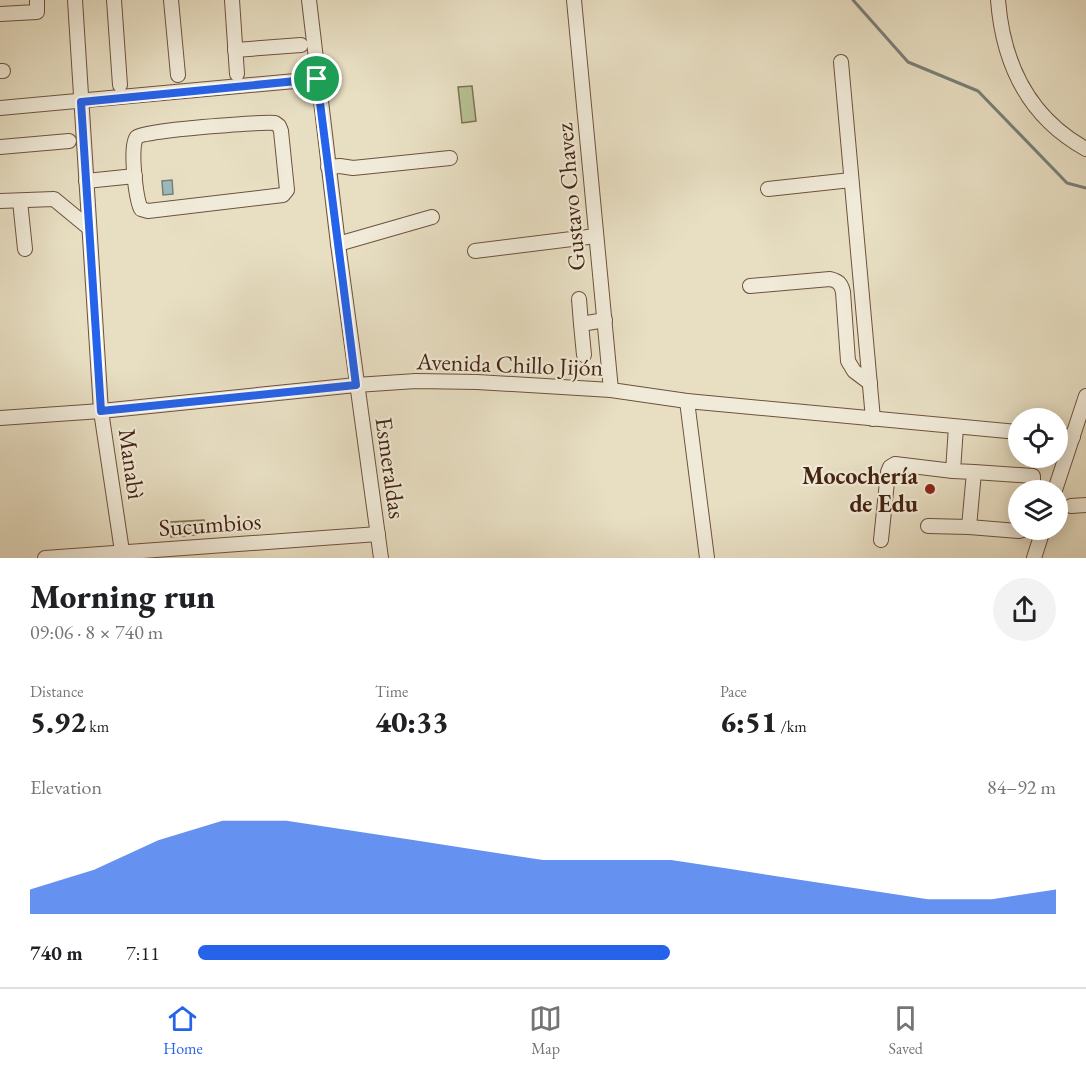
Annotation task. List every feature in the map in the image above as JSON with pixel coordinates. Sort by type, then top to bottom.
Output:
[{"type":"street","points":[[0,14],[38,12],[37,0]]},
{"type":"street","name":"Manabì","points":[[75,0],[101,411],[122,556]]},
{"type":"street","points":[[114,0],[120,85]]},
{"type":"street","points":[[171,0],[178,75]]},
{"type":"street","points":[[232,0],[237,74]]},
{"type":"street","name":"Esmeraldas","points":[[309,0],[356,385],[381,558]]},
{"type":"street","name":"Gustavo Chavez","points":[[574,0],[611,390]]},
{"type":"street","points":[[998,0],[1004,45],[1012,69],[1036,108],[1054,126],[1086,148]]},
{"type":"street","points":[[235,50],[302,45]]},
{"type":"street","points":[[841,62],[873,419]]},
{"type":"street","points":[[0,108],[317,79]]},
{"type":"street","points":[[275,123],[281,131],[287,190],[279,197],[148,212],[141,209],[139,205],[135,176],[134,141],[142,135],[275,123]]},
{"type":"street","points":[[0,147],[69,141]]},
{"type":"street","points":[[328,167],[353,168],[450,158]]},
{"type":"street","points":[[86,181],[135,176]]},
{"type":"street","points":[[768,189],[851,180]]},
{"type":"street","points":[[0,201],[54,199],[88,227]]},
{"type":"street","points":[[20,201],[25,249]]},
{"type":"street","points":[[338,244],[432,217]]},
{"type":"street","points":[[475,251],[596,236]]},
{"type":"street","points":[[750,286],[837,280],[843,292],[848,361],[854,371],[870,383]]},
{"type":"street","points":[[579,299],[584,355]]},
{"type":"street","points":[[581,324],[605,320]]},
{"type":"street","name":"Avenida Chillo Jijón","points":[[0,418],[101,411],[416,381],[477,382],[611,390],[687,401],[1008,431]]},
{"type":"street","points":[[1058,480],[1086,396]]},
{"type":"street","points":[[687,401],[707,558]]},
{"type":"street","points":[[954,471],[956,427]]},
{"type":"street","points":[[1068,436],[1073,437]]},
{"type":"street","points":[[881,540],[888,472],[895,464],[954,471],[1033,476],[1033,480]]},
{"type":"street","points":[[969,527],[974,472]]},
{"type":"street","points":[[1071,506],[1086,505]]},
{"type":"street","points":[[928,526],[1008,530]]},
{"type":"street","name":"Sucumbios","points":[[45,558],[122,556],[378,534]]},
{"type":"street","points":[[1034,558],[1040,540]]},
{"type":"green space","points":[[472,86],[476,121],[462,123],[458,87]]},
{"type":"green space","points":[[204,520],[205,534],[171,537],[170,522]]},
{"type":"water","points":[[172,180],[173,194],[163,195],[162,181]]},
{"type":"waterway","points":[[853,0],[908,62],[978,91],[1067,183],[1086,188]]},
{"type":"place","name":"Mocochería de Edu","points":[[930,489]]},
{"type":"route","points":[[317,79],[356,385],[101,411],[81,102],[317,79]]}]
